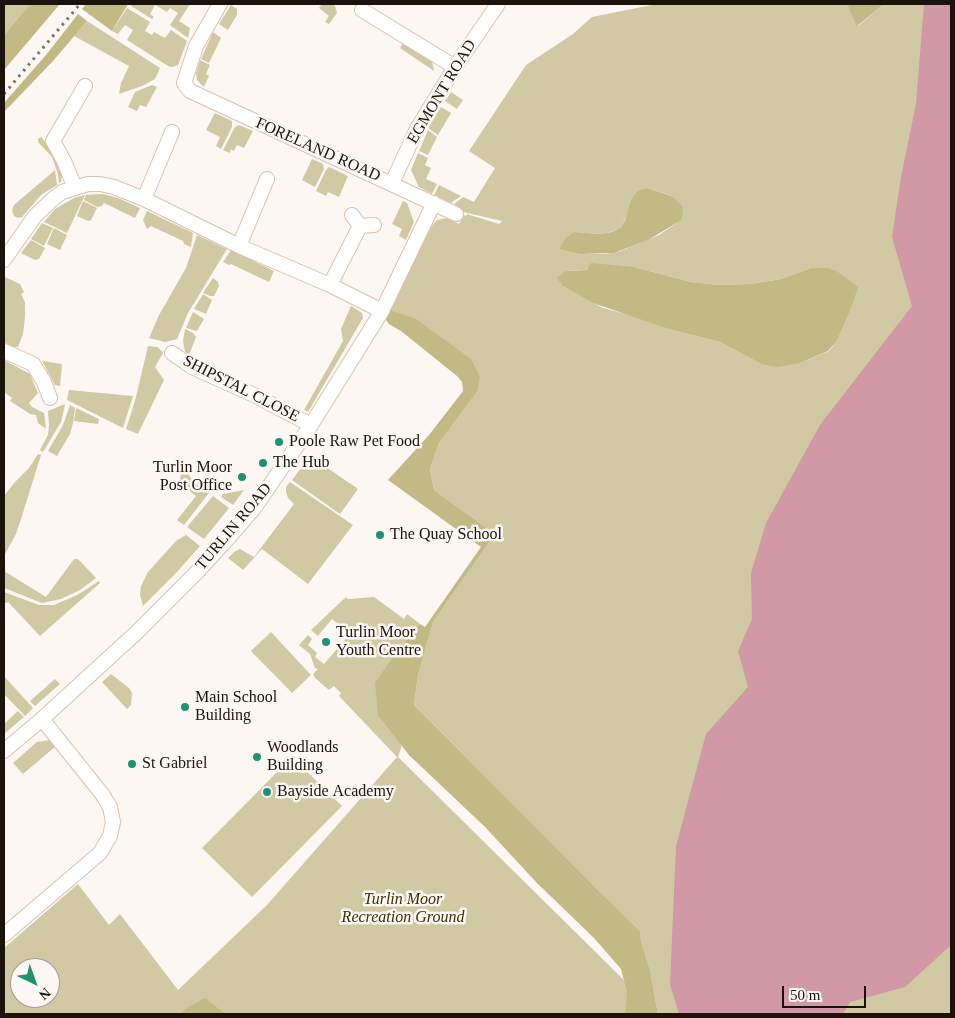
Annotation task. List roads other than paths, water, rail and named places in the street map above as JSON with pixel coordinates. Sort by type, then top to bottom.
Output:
[{"type":"street","name":"FORELAND ROAD","points":[[220,4],[196,46],[184,83],[190,92],[456,214]]},
{"type":"street","name":"EGMONT ROAD","points":[[392,183],[418,129],[455,67],[498,4]]},
{"type":"street","points":[[362,10],[455,67]]},
{"type":"street","points":[[75,188],[53,141],[85,86]]},
{"type":"street","points":[[144,199],[172,132]]},
{"type":"street","points":[[239,246],[267,179]]},
{"type":"street","points":[[4,260],[35,216],[58,196],[88,184],[100,184],[114,187],[144,199],[239,246],[330,285],[382,311]]},
{"type":"street","name":"TURLIN ROAD","points":[[4,751],[136,633],[232,535],[254,507],[311,425],[382,311],[434,203]]},
{"type":"street","points":[[330,285],[356,221],[374,225]]},
{"type":"street","points":[[4,351],[33,364],[44,382],[50,398]]},
{"type":"street","name":"SHIPSTAL CLOSE","points":[[172,353],[192,368],[254,395],[311,425]]},
{"type":"street","points":[[4,935],[100,854],[112,829],[113,822],[110,807],[102,794],[42,719]]},
{"type":"railway","points":[[4,94],[80,4]]},
{"type":"place","name":"Poole Raw Pet Food","points":[[279,442]]},
{"type":"place","name":"The Hub","points":[[263,463]]},
{"type":"place","name":"Turlin Moor Post Office","points":[[242,477]]},
{"type":"place","name":"The Quay School","points":[[380,535]]},
{"type":"place","name":"Turlin Moor Youth Centre","points":[[326,642]]},
{"type":"place","name":"Main School Building","points":[[185,707]]},
{"type":"place","name":"Woodlands Building","points":[[257,757]]},
{"type":"place","name":"St Gabriel","points":[[132,764]]},
{"type":"place","name":"Bayside Academy","points":[[267,792]]},
{"type":"park label","name":"Turlin Moor Recreation Ground","points":[[403,909]]}]
